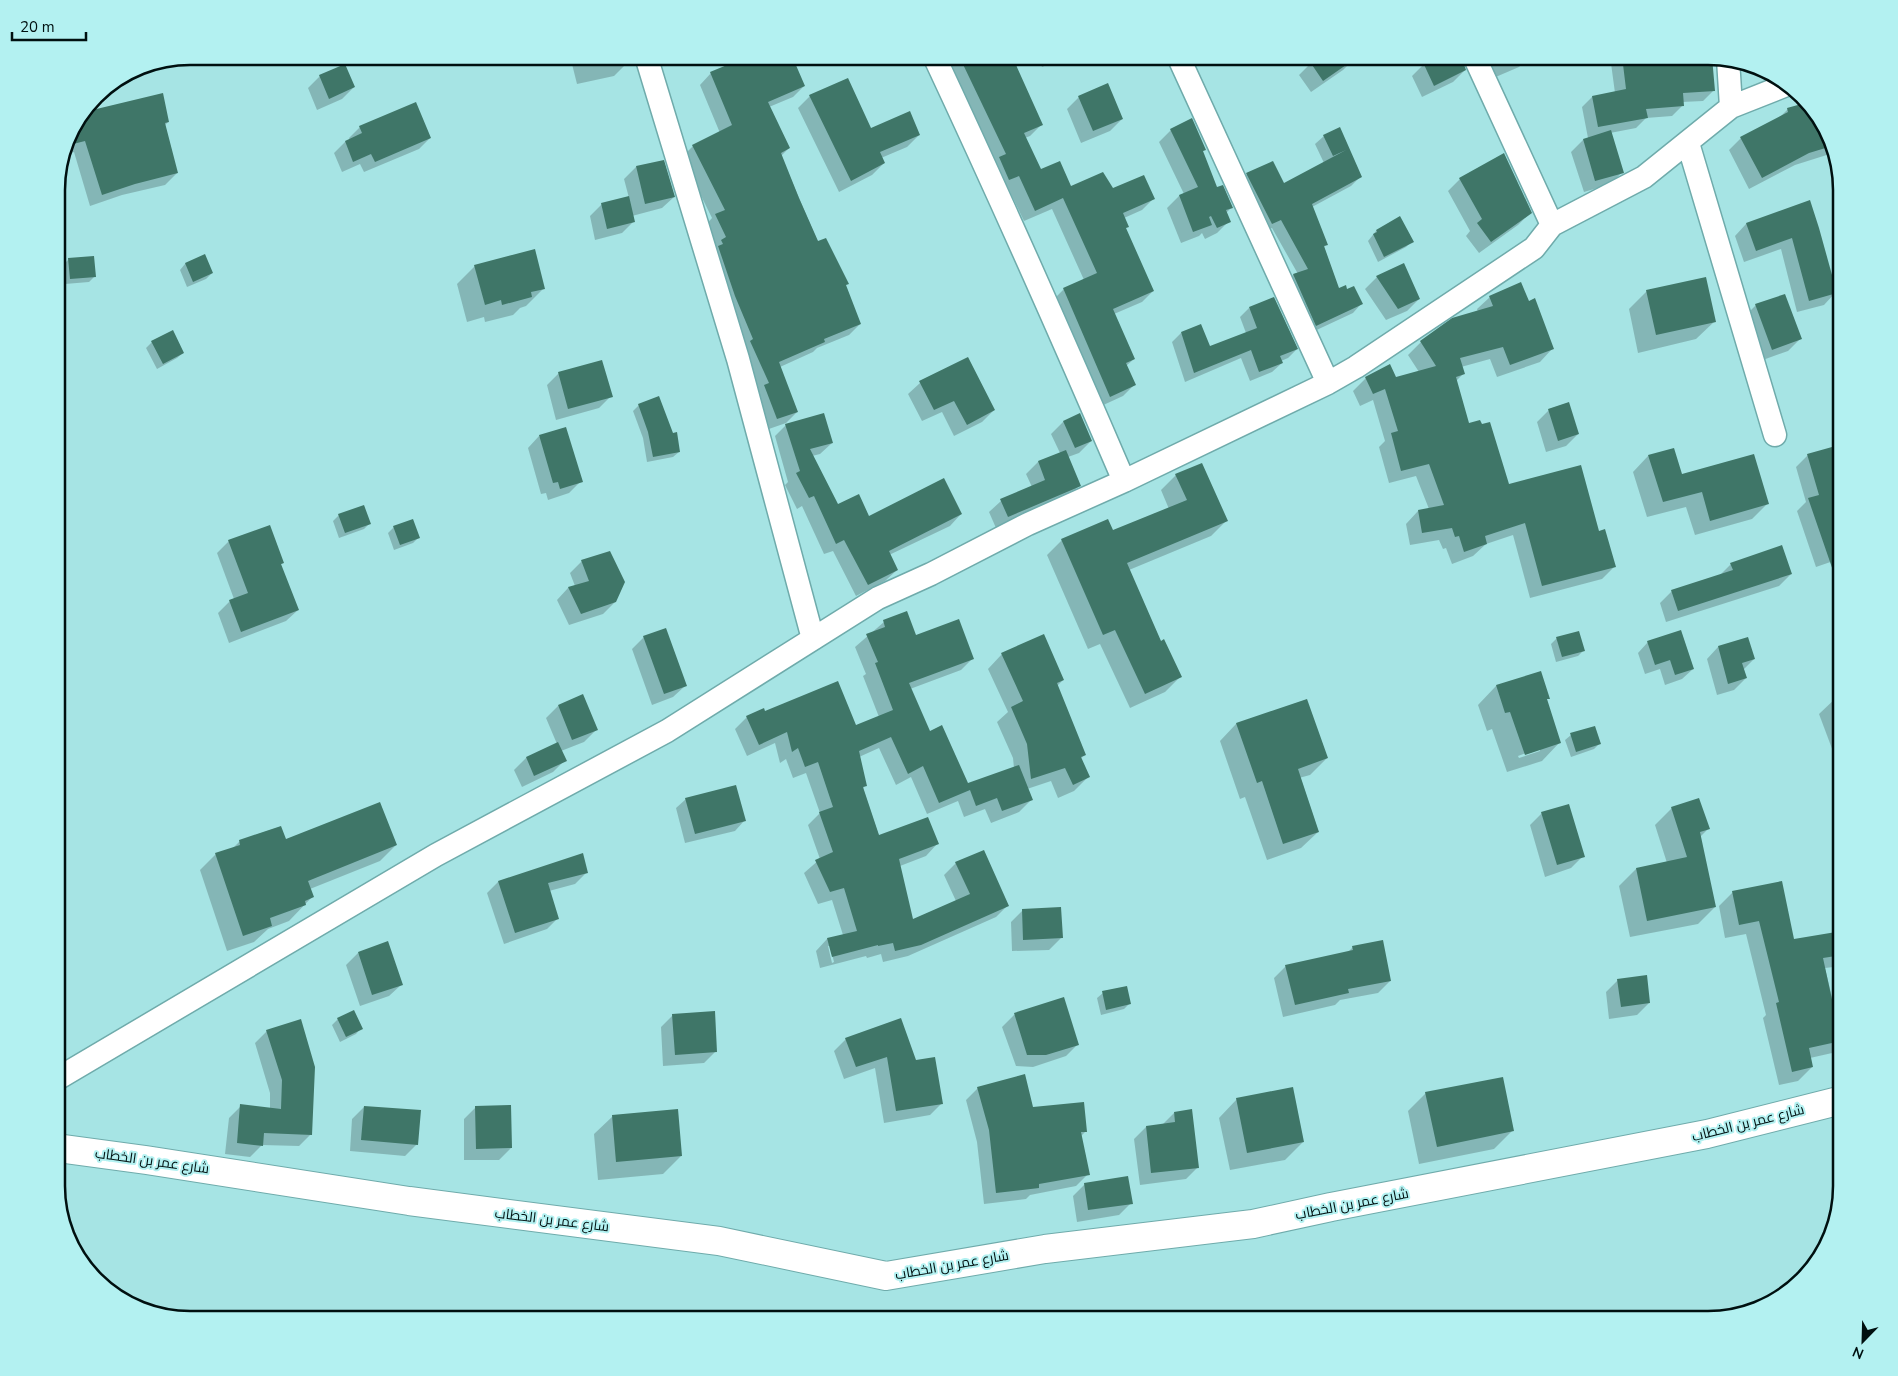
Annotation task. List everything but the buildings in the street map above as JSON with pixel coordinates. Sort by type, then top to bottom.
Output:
[{"type":"street","points":[[649,65],[738,359],[813,640]]},
{"type":"street","points":[[938,65],[1038,283],[1124,481]]},
{"type":"street","points":[[1182,65],[1328,383]]},
{"type":"street","points":[[1478,65],[1552,225]]},
{"type":"street","points":[[1728,67],[1731,107]]},
{"type":"street","points":[[65,1074],[436,855],[667,731],[878,598],[931,574],[1028,524],[1124,481],[1328,383],[1356,367],[1534,248],[1552,225],[1644,177],[1731,107],[1780,88]]},
{"type":"street","points":[[1688,143],[1775,435]]},
{"type":"street","name":"شارع عمر بن الخطاب","points":[[65,1149],[409,1201],[719,1241],[886,1276],[1045,1249],[1253,1224],[1341,1205],[1707,1134],[1833,1102]]}]
